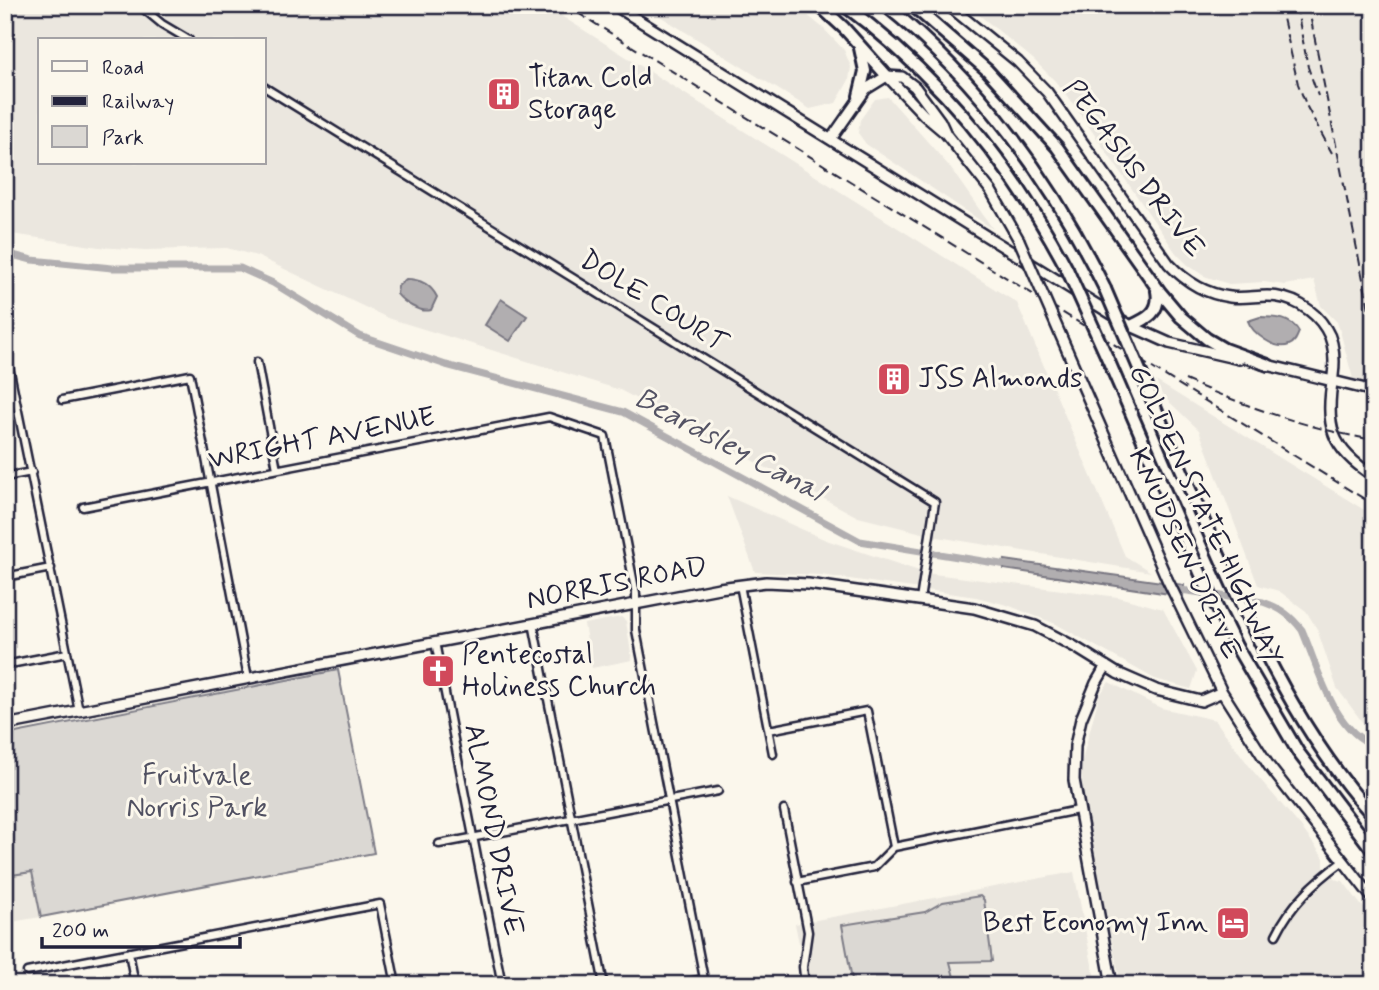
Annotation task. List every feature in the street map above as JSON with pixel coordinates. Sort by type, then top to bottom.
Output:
[{"type":"highway","points":[[819,5],[887,76]]},
{"type":"highway","name":"GOLDEN STATE HIGHWAY","points":[[844,5],[921,69],[962,112],[1013,177],[1038,215],[1067,269],[1220,614],[1282,727],[1322,785],[1374,852]]},
{"type":"highway","name":"GOLDEN STATE HIGHWAY","points":[[885,5],[960,75],[995,114],[1063,210],[1105,289],[1179,467],[1246,617],[1306,724],[1336,770],[1374,817]]},
{"type":"highway","points":[[912,5],[987,70],[1057,147],[1154,285],[1181,317],[1208,339],[1238,356],[1268,365]]},
{"type":"highway","points":[[857,42],[865,71],[859,96]]},
{"type":"highway","points":[[1131,326],[1148,318],[1156,308],[1158,295],[1154,285]]},
{"type":"street","points":[[139,5],[162,24],[186,38]]},
{"type":"street","name":"GOLDEN STATE HIGHWAY","points":[[614,5],[1131,326]]},
{"type":"street","name":"PEGASUS DRIVE","points":[[948,5],[1018,62],[1048,92],[1178,274],[1209,292],[1233,298],[1278,297],[1296,302],[1313,313],[1326,329],[1332,343],[1334,365],[1329,396],[1330,423],[1336,442],[1348,457],[1374,476]]},
{"type":"street","points":[[831,139],[859,96],[872,83],[887,76]]},
{"type":"street","name":"KNUDSEN DRIVE","points":[[887,76],[924,116],[946,134],[991,191],[1019,240],[1167,579],[1222,692],[1269,766],[1374,901]]},
{"type":"street","name":"DOLE COURT","points":[[266,88],[935,502],[920,600]]},
{"type":"street","points":[[1131,326],[1169,343],[1374,391]]},
{"type":"street","points":[[5,347],[79,711]]},
{"type":"street","points":[[257,362],[277,469]]},
{"type":"street","points":[[62,400],[190,375],[248,678]]},
{"type":"street","points":[[5,391],[14,389]]},
{"type":"street","name":"WRIGHT AVENUE","points":[[83,507],[549,417],[606,436],[637,604]]},
{"type":"street","points":[[5,477],[32,472]]},
{"type":"street","points":[[5,576],[51,568]]},
{"type":"street","name":"NORRIS ROAD","points":[[5,725],[740,584],[766,582],[808,584],[974,608],[1015,619],[1054,635],[1136,682],[1177,696],[1201,701],[1222,692]]},
{"type":"street","points":[[740,584],[773,754]]},
{"type":"street","points":[[637,604],[636,631],[704,979],[673,985]]},
{"type":"street","points":[[533,624],[604,985]]},
{"type":"street","name":"ALMOND DRIVE","points":[[435,642],[502,985]]},
{"type":"street","points":[[5,665],[67,653]]},
{"type":"street","points":[[1106,666],[1096,683],[1078,730],[1074,765],[1078,810],[1112,985]]},
{"type":"street","points":[[769,730],[867,711],[894,847]]},
{"type":"street","points":[[439,844],[718,791]]},
{"type":"street","points":[[784,810],[808,932],[803,967],[805,985]]},
{"type":"street","points":[[797,882],[874,867],[894,847],[1078,810]]},
{"type":"street","points":[[1276,935],[1300,899],[1342,862]]},
{"type":"street","points":[[27,972],[380,904],[396,985]]},
{"type":"street","points":[[129,952],[135,985]]},
{"type":"shaded area","points":[[5,5],[544,5],[1017,303],[1125,556],[1151,572],[938,537],[858,517],[620,390],[388,318],[257,256],[227,248],[145,250],[99,247],[5,233]]},
{"type":"shaded area","points":[[642,5],[795,5],[844,50],[851,67],[849,80],[836,103],[810,109]]},
{"type":"shaded area","points":[[967,5],[1374,5],[1374,385],[1353,379],[1337,322],[1321,306],[1314,280],[1285,285],[1264,282],[1229,284],[1204,276],[1188,265],[1176,253],[1055,81],[1033,59]]},
{"type":"shaded area","points":[[888,97],[949,166],[993,229],[866,144],[858,133],[860,120],[875,99]]},
{"type":"shaded area","points":[[406,279],[416,280],[432,289],[437,297],[431,310],[412,306],[397,294],[398,286]]},
{"type":"shaded area","points":[[501,299],[527,316],[510,341],[485,325]]},
{"type":"shaded area","points":[[1260,317],[1288,321],[1299,332],[1296,340],[1284,346],[1265,340],[1254,331],[1248,321]]},
{"type":"shaded area","points":[[1156,381],[1374,516],[1374,731],[1369,731],[1337,688],[1317,629],[1306,611],[1279,591],[1258,585],[1199,430],[1162,395]]},
{"type":"shaded area","points":[[727,496],[826,540],[925,573],[1118,597],[1163,609],[1197,671],[1191,689],[1155,679],[1056,624],[1007,605],[976,597],[821,575],[755,572]]},
{"type":"shaded area","points":[[1005,560],[1184,585],[1183,596],[1004,569]]},
{"type":"shaded area","points":[[621,617],[626,621],[632,660],[592,668],[584,624]]},
{"type":"shaded area","points":[[1109,682],[1161,708],[1215,720],[1324,858],[1324,868],[1334,879],[1343,881],[1361,905],[1374,916],[1374,985],[1121,985],[1084,807],[1081,764],[1099,696]]},
{"type":"shaded area","points":[[32,872],[41,917],[5,923],[5,876]]},
{"type":"shaded area","points":[[1074,872],[1096,985],[808,985],[795,924]]},
{"type":"green space","name":"Fruitvale Norris Park","points":[[338,670],[374,853],[41,917],[32,872],[5,876],[5,735]]},
{"type":"green space","points":[[980,896],[984,900],[992,961],[950,962],[956,985],[853,985],[842,925],[925,912],[943,902]]},
{"type":"waterway","name":"Beardsley Canal","points":[[5,253],[32,260],[112,268],[240,268],[273,283],[360,336],[446,365],[623,412],[860,541],[1013,566]]},
{"type":"waterway","name":"Beardsley Canal","points":[[1174,589],[1263,602],[1285,613],[1302,630],[1337,712],[1360,738],[1374,745]]},
{"type":"railway","points":[[565,5],[1374,505]]},
{"type":"railway","points":[[1280,5],[1298,84],[1332,153]]},
{"type":"railway","points":[[1296,5],[1308,67],[1318,96]]},
{"type":"railway","points":[[1308,5],[1374,334]]},
{"type":"railway","points":[[1185,380],[1278,416],[1325,430],[1374,440]]},
{"type":"place","name":"Titan Cold Storage","points":[[504,94]]},
{"type":"place","name":"JSS Almonds","points":[[894,379]]},
{"type":"place","name":"Pentecostal Holiness Church","points":[[438,671]]},
{"type":"place","name":"Best Economy Inn","points":[[1233,923]]}]
